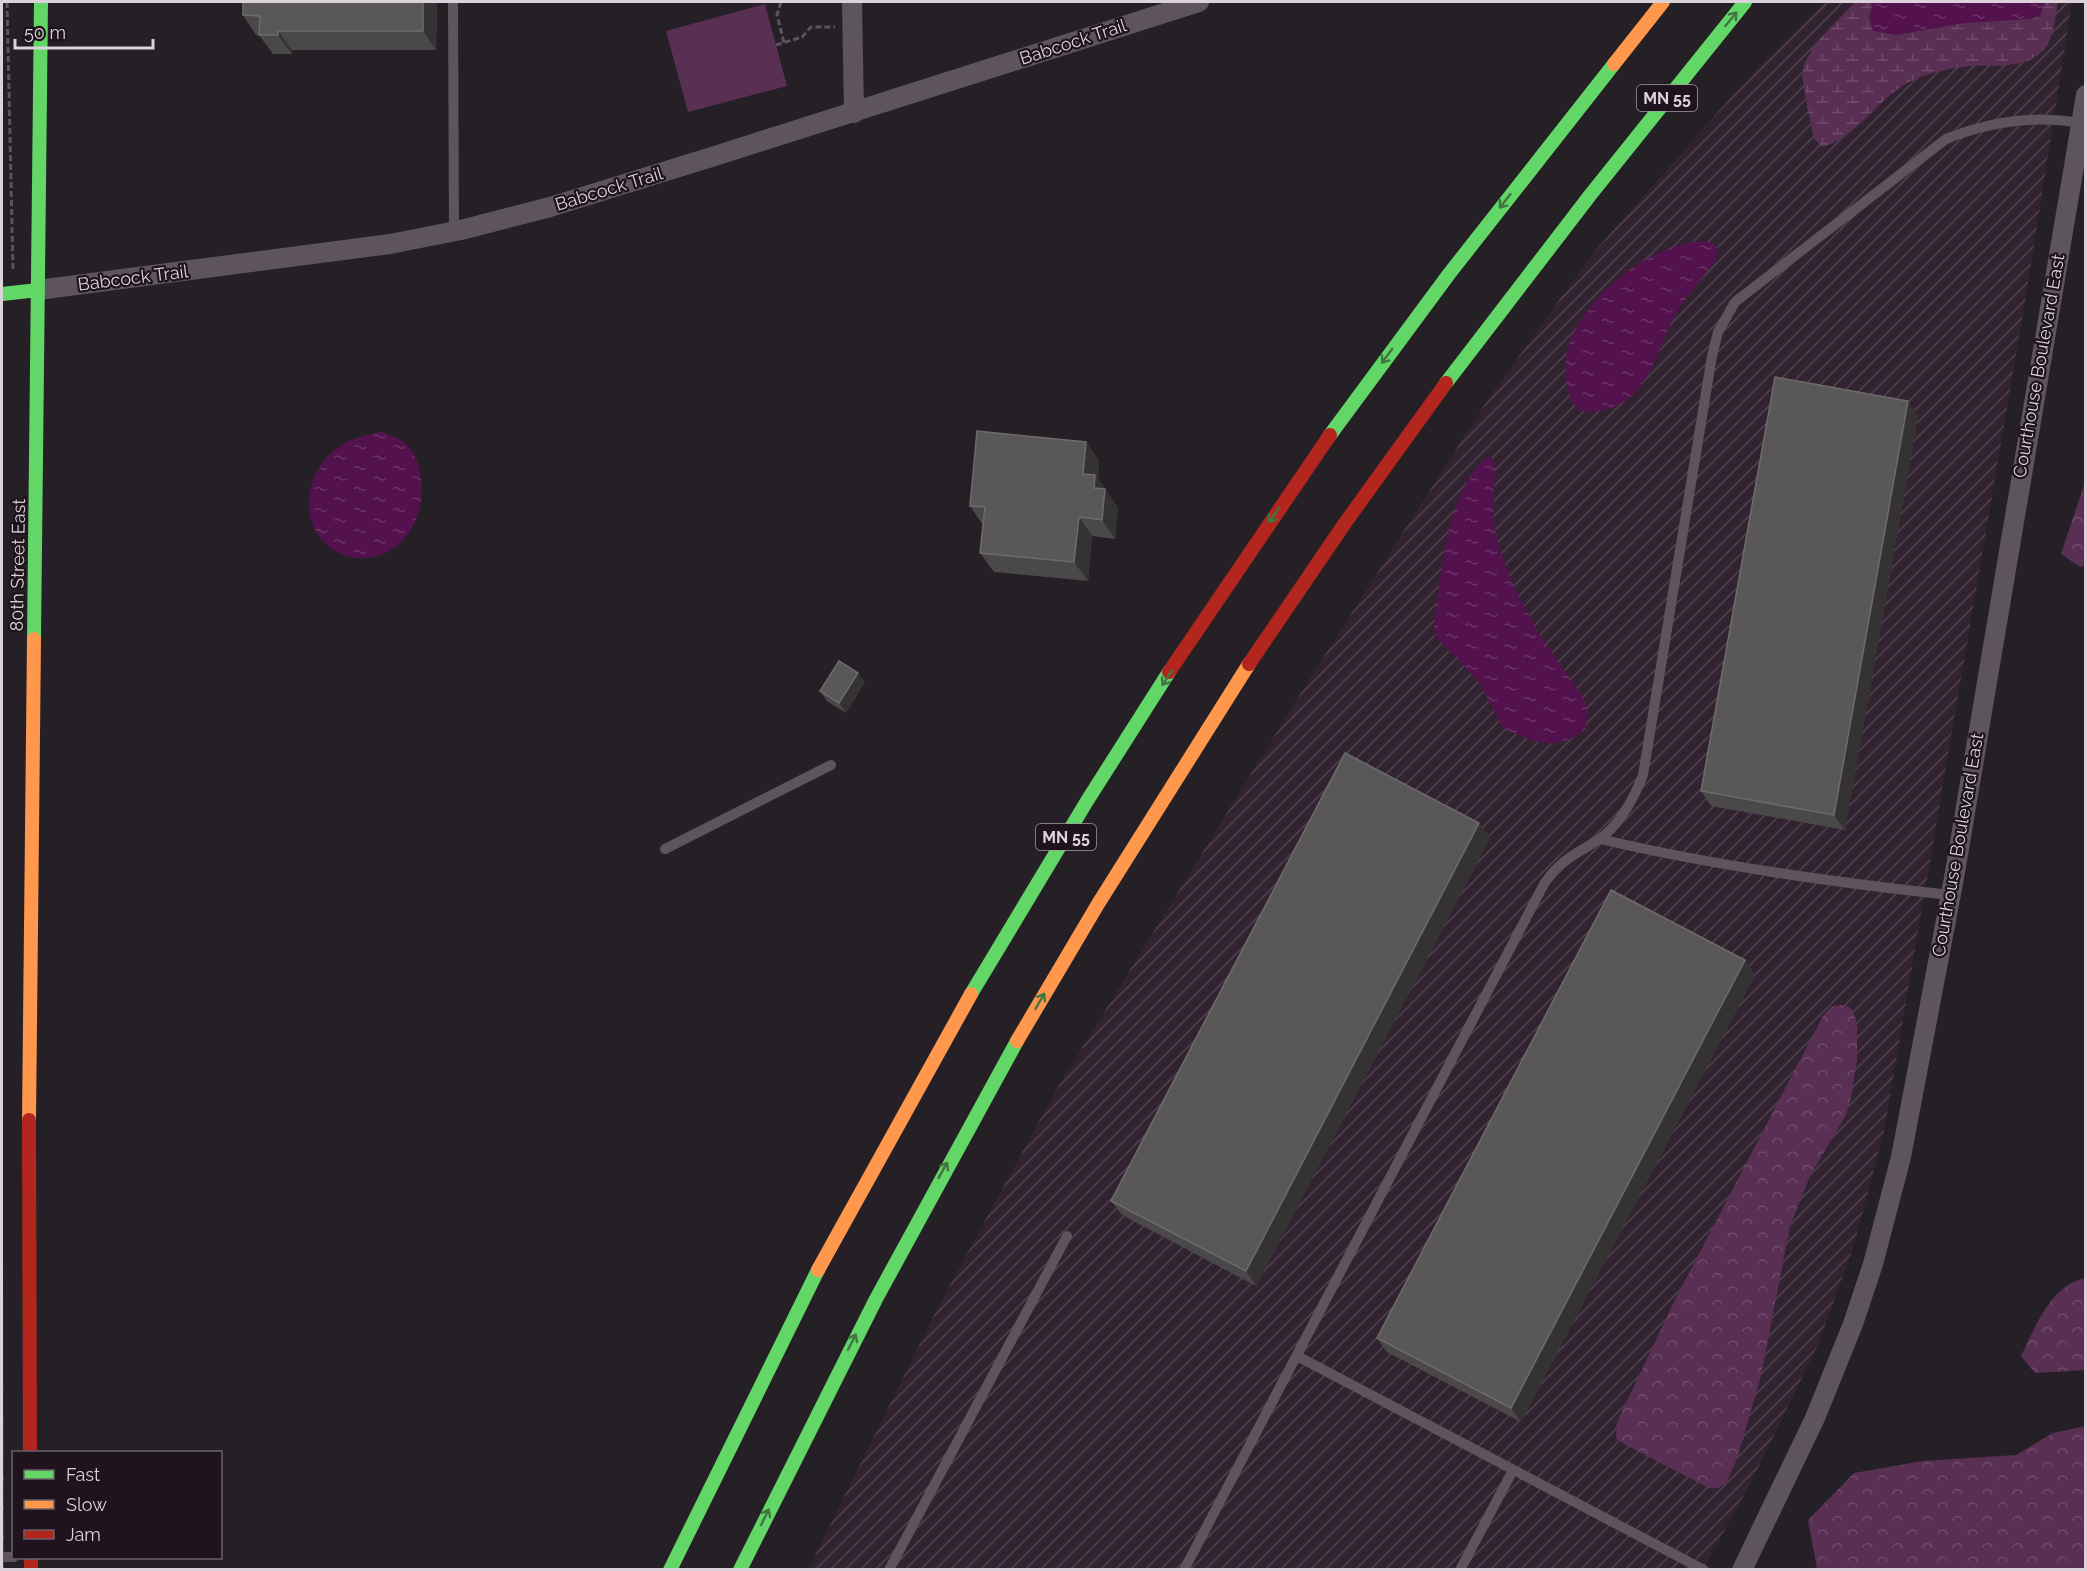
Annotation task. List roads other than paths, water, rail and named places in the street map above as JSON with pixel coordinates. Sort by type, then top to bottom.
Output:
[{"type":"main road","name":"80th Street East","points":[[30,1451],[28,1151],[40,2]]},
{"type":"main road","points":[[1541,154],[1647,2]]},
{"type":"main road","name":"MN 55","points":[[670,1569],[840,1229],[968,999],[1036,884],[1203,621],[1286,498],[1405,332],[1541,154],[1663,2]]},
{"type":"main road","name":"MN 55","points":[[740,1569],[861,1324],[939,1177],[1134,843],[1344,525],[1494,316],[1745,2]]},
{"type":"main road","points":[[1589,195],[1751,18]]},
{"type":"main road","name":"Babcock Trail","points":[[7,294],[38,290]]},
{"type":"street","points":[[852,2],[854,113]]},
{"type":"street","name":"Babcock Trail","points":[[38,290],[378,245],[454,232],[550,207],[854,113],[1199,2]]},
{"type":"street","name":"Courthouse Boulevard East","points":[[1742,1569],[1815,1418],[1853,1324],[1870,1274],[1901,1157],[1950,895],[2085,95]]},
{"type":"lane","points":[[453,2],[454,232]]},
{"type":"lane","points":[[1184,1569],[1544,884],[1556,867],[1573,853],[1600,839],[1634,796],[1643,775],[1712,356],[1718,332],[1735,302],[1946,139],[1975,128],[2018,121],[2061,120],[2081,123]]},
{"type":"lane","points":[[665,849],[831,765]]},
{"type":"lane","points":[[1600,839],[1661,853],[1875,886],[1950,895]]},
{"type":"lane","points":[[889,1569],[1067,1236]]},
{"type":"lane","points":[[1297,1356],[1704,1569]]},
{"type":"lane","points":[[1460,1569],[1513,1470]]},
{"type":"water","points":[[1873,2],[2045,2],[2040,16],[2030,19],[1965,23],[1896,35],[1873,31],[1869,16]]},
{"type":"water","points":[[1703,241],[1714,244],[1718,250],[1716,260],[1675,315],[1644,381],[1635,393],[1609,409],[1591,412],[1580,410],[1573,403],[1568,392],[1567,356],[1575,332],[1589,308],[1608,287],[1631,269],[1679,245]]},
{"type":"water","points":[[382,432],[398,438],[410,448],[418,465],[422,483],[421,502],[416,520],[406,536],[393,549],[376,556],[350,557],[330,547],[318,535],[309,510],[312,485],[324,461],[332,452],[352,439]]},
{"type":"water","points":[[1487,457],[1491,457],[1495,466],[1493,518],[1498,544],[1511,581],[1538,632],[1584,699],[1588,712],[1585,730],[1563,741],[1544,743],[1534,741],[1503,728],[1479,682],[1436,637],[1434,630],[1442,562],[1454,513],[1473,472]]}]
